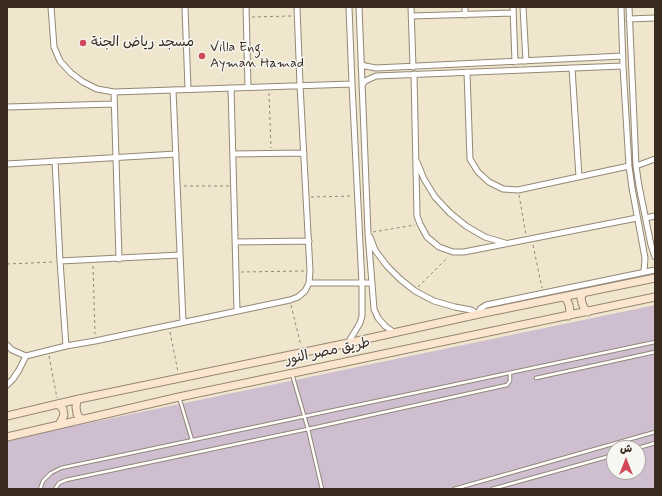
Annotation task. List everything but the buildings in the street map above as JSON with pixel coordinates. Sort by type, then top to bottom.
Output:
[{"type":"street","points":[[51,7],[54,47],[60,61],[70,73],[97,89],[114,92],[352,84]]},
{"type":"street","points":[[185,7],[188,90]]},
{"type":"street","points":[[246,7],[248,87]]},
{"type":"street","points":[[7,345],[12,350],[26,356],[66,346],[290,300],[298,297],[305,291],[309,283],[310,271],[297,7]]},
{"type":"street","points":[[348,343],[360,323],[362,316],[362,284],[349,7]]},
{"type":"street","points":[[359,7],[368,233],[374,309],[378,318],[385,326],[395,333]]},
{"type":"street","points":[[411,7],[413,66]]},
{"type":"street","points":[[465,7],[465,15]]},
{"type":"street","points":[[513,7],[515,62]]},
{"type":"street","points":[[523,7],[526,61]]},
{"type":"street","points":[[621,7],[629,166],[644,248],[644,272]]},
{"type":"street","points":[[629,7],[636,166],[651,245],[655,257]]},
{"type":"street","points":[[412,16],[513,13]]},
{"type":"street","points":[[629,19],[655,18]]},
{"type":"street","points":[[361,64],[370,68],[376,68],[623,56]]},
{"type":"street","points":[[362,86],[365,81],[376,76],[623,66]]},
{"type":"street","points":[[572,68],[579,177]]},
{"type":"street","points":[[467,72],[470,159],[478,172],[489,182],[503,188],[518,190],[629,166]]},
{"type":"street","points":[[414,74],[418,216],[427,238],[439,247],[453,252],[464,252],[638,218]]},
{"type":"street","points":[[231,88],[237,311]]},
{"type":"street","points":[[173,90],[183,322]]},
{"type":"street","points":[[114,92],[119,259]]},
{"type":"street","points":[[7,107],[114,104]]},
{"type":"street","points":[[626,115],[634,115]]},
{"type":"street","points":[[233,154],[304,153]]},
{"type":"street","points":[[7,164],[176,154]]},
{"type":"street","points":[[416,159],[424,179],[436,197],[450,213],[466,226],[485,237],[506,244]]},
{"type":"street","points":[[636,166],[655,159]]},
{"type":"street","points":[[55,161],[66,346]]},
{"type":"street","points":[[357,181],[366,181]]},
{"type":"street","points":[[646,218],[655,216]]},
{"type":"street","points":[[368,233],[375,250],[387,266],[415,291],[434,301],[471,310],[478,314],[480,309],[486,305],[655,270]]},
{"type":"street","points":[[236,242],[309,240]]},
{"type":"street","points":[[644,248],[651,245]]},
{"type":"street","points":[[60,262],[180,255]]},
{"type":"street","name":"طريق مصر النور","points":[[7,416],[478,314],[655,278]]},
{"type":"street","points":[[309,283],[372,283]]},
{"type":"street","points":[[582,293],[582,303],[588,312]]},
{"type":"street","points":[[563,297],[567,300],[569,305],[570,311],[568,316]]},
{"type":"street","name":"طريق مصر النور","points":[[7,437],[179,397],[655,297]]},
{"type":"street","points":[[7,385],[19,370],[26,356]]},
{"type":"street","points":[[80,399],[77,401],[76,408],[77,414],[82,419]]},
{"type":"street","points":[[58,404],[63,409],[64,415],[59,425]]},
{"type":"lane","points":[[40,489],[43,481],[51,473],[61,468],[655,342]]},
{"type":"lane","points":[[536,378],[655,352]]},
{"type":"lane","points":[[292,373],[308,429],[322,489]]},
{"type":"lane","points":[[55,489],[59,483],[66,480],[507,385],[510,382],[510,373]]},
{"type":"lane","points":[[179,397],[192,440]]},
{"type":"lane","points":[[454,489],[655,432]]},
{"type":"lane","points":[[492,489],[606,457]]},
{"type":"path","points":[[246,17],[297,16]]},
{"type":"path","points":[[269,87],[271,154]]},
{"type":"path","points":[[177,186],[234,186]]},
{"type":"path","points":[[518,190],[543,293]]},
{"type":"path","points":[[306,197],[358,196]]},
{"type":"path","points":[[368,233],[420,224]]},
{"type":"path","points":[[415,291],[453,252]]},
{"type":"path","points":[[93,260],[95,341]]},
{"type":"path","points":[[7,264],[60,262]]},
{"type":"path","points":[[236,272],[310,271]]},
{"type":"path","points":[[290,300],[302,353]]},
{"type":"path","points":[[168,325],[179,378]]},
{"type":"path","points":[[48,351],[58,404]]},
{"type":"shaded area","points":[[655,305],[655,489],[7,489],[7,440]]},
{"type":"place","name":"مسجد رياض الجنة","points":[[83,43]]},
{"type":"place","name":"Villa Eng. Ayman Hamad","points":[[202,56]]}]
